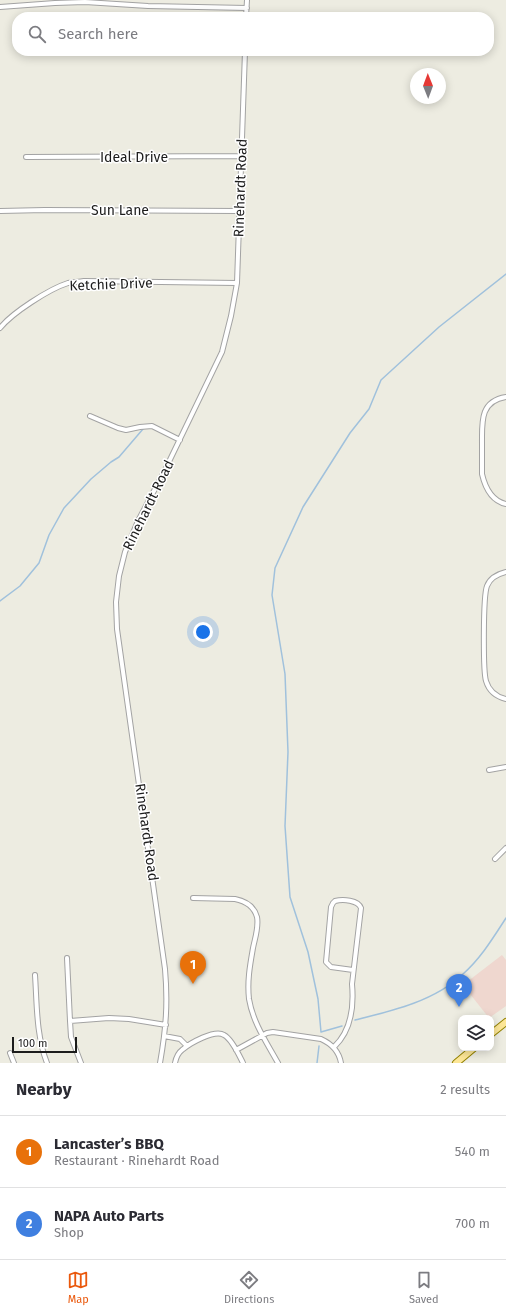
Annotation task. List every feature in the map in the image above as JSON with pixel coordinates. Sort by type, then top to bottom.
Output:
[{"type":"main road","points":[[494,1032],[506,1022]]},
{"type":"main road","points":[[456,1063],[470,1051]]},
{"type":"street","points":[[247,0],[247,12]]},
{"type":"street","points":[[0,7],[65,2],[86,2],[148,6],[247,8]]},
{"type":"street","name":"Rinehardt Road","points":[[160,1063],[166,1025],[168,996],[117,629],[116,602],[119,576],[125,552],[138,521],[180,440],[222,352],[231,316],[237,283],[245,56]]},
{"type":"street","name":"Ideal Drive","points":[[26,157],[242,156]]},
{"type":"street","name":"Sun Lane","points":[[0,211],[239,211]]},
{"type":"street","name":"Ketchie Drive","points":[[0,328],[16,312],[58,286],[70,282],[237,283]]},
{"type":"street","points":[[506,397],[500,398],[487,407],[482,420],[482,474],[484,482],[488,491],[494,498],[506,504]]},
{"type":"street","points":[[90,416],[126,430],[152,426],[180,440]]},
{"type":"street","points":[[506,572],[495,575],[486,587],[485,670],[486,682],[491,690],[498,696],[506,699]]},
{"type":"street","points":[[489,770],[506,767]]},
{"type":"street","points":[[495,859],[506,848]]},
{"type":"street","points":[[193,898],[240,900],[250,905],[256,916],[257,926],[249,973],[248,990],[252,1013],[278,1063]]},
{"type":"street","points":[[334,1047],[345,1031],[353,1010],[353,970],[361,908],[360,904],[357,902],[335,901],[332,903],[331,907],[326,962],[330,967],[353,970]]},
{"type":"street","points":[[67,958],[71,1037],[81,1063]]},
{"type":"street","points":[[35,975],[41,1049],[47,1063]]},
{"type":"street","points":[[70,1021],[115,1018],[133,1019],[166,1025]]},
{"type":"street","points":[[236,1050],[263,1036],[273,1032],[280,1032],[321,1040],[334,1047],[338,1053],[341,1063]]},
{"type":"street","points":[[175,1063],[181,1050],[212,1034],[219,1033],[226,1035],[230,1040],[243,1063]]},
{"type":"street","points":[[164,1036],[180,1039],[188,1046]]},
{"type":"street","points":[[10,1053],[14,1063]]},
{"type":"shaded area","points":[[502,955],[506,960],[506,1006],[493,1015],[487,1015],[463,985]]},
{"type":"waterway","points":[[342,1026],[321,1032],[318,999],[308,952],[290,897],[285,826],[288,752],[285,674],[272,595],[275,568],[303,507],[350,433],[369,409],[381,380],[439,327],[506,274]]},
{"type":"waterway","points":[[0,601],[20,586],[39,563],[49,535],[64,508],[91,479],[119,457],[143,429]]},
{"type":"waterway","points":[[355,1020],[412,1004],[440,991],[452,983],[463,974],[486,948],[506,918]]},
{"type":"waterway","points":[[317,1063],[319,1046]]},
{"type":"place","name":"Lancaster’s BBQ","points":[[193,984]]},
{"type":"place","name":"NAPA Auto Parts","points":[[459,1007]]}]
